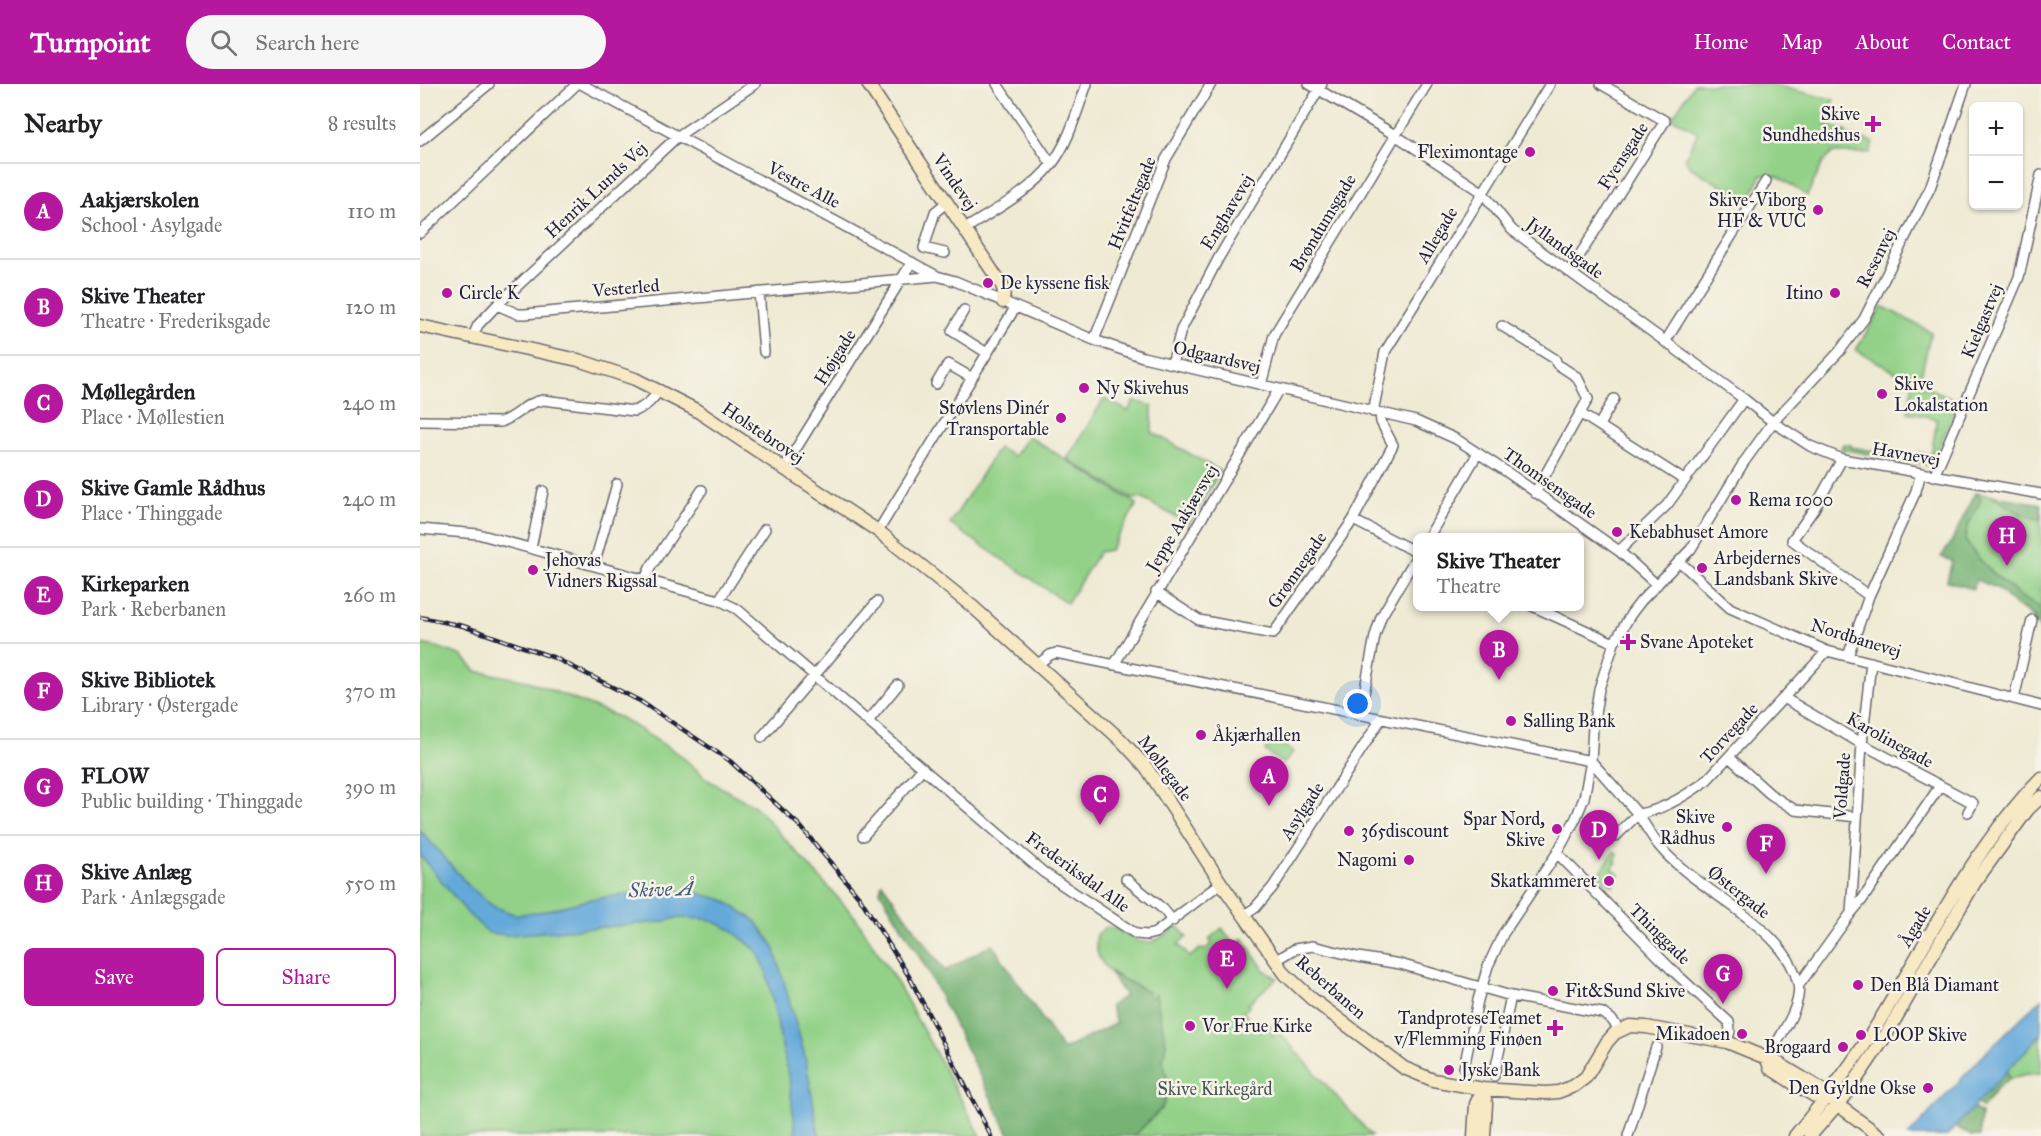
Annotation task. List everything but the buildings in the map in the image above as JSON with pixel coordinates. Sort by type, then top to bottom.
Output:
[{"type":"street","points":[[420,141],[489,84]]},
{"type":"street","points":[[420,233],[579,84]]},
{"type":"street","name":"Vestre Alle","points":[[579,84],[937,276],[1015,308]]},
{"type":"street","name":"Henrik Lunds Vej","points":[[473,336],[478,325],[497,305],[678,136],[755,84]]},
{"type":"street","name":"Vindevej","points":[[868,84],[1001,284],[1004,290],[1003,302]]},
{"type":"street","points":[[997,84],[1052,165]]},
{"type":"street","points":[[965,230],[1035,182],[1052,165],[1063,147],[1087,84]]},
{"type":"street","name":"Hvitfeltsgade","points":[[1094,340],[1166,159],[1211,84]]},
{"type":"street","name":"Jyllandsgade","points":[[1309,84],[1321,87],[1482,192],[1512,230],[1773,422]]},
{"type":"street","name":"Brøndumsgade","points":[[1261,385],[1274,335],[1426,84]]},
{"type":"street","name":"Allegade","points":[[1376,413],[1386,352],[1550,84]]},
{"type":"street","name":"Fyensgade","points":[[1569,272],[1665,121],[1601,84]]},
{"type":"street","name":"Resenvej","points":[[1464,1068],[1478,1000],[1488,966],[1503,934],[1557,853],[1584,798],[1591,761],[1599,689],[1614,643],[1631,614],[1696,543],[1744,462],[1773,422],[1839,352],[1864,319],[1930,188],[1966,84]]},
{"type":"street","name":"Enghavevej","points":[[1172,364],[1181,330],[1218,259],[1321,87]]},
{"type":"street","name":"Kielgastvej","points":[[1934,476],[2019,277],[2041,175]]},
{"type":"street","points":[[1665,342],[1766,181]]},
{"type":"street","points":[[945,254],[924,248],[935,212],[946,204]]},
{"type":"street","name":"Højgade","points":[[784,468],[912,262]]},
{"type":"street","name":"Vesterled","points":[[497,305],[508,311],[525,314],[937,276]]},
{"type":"street","points":[[759,292],[764,352]]},
{"type":"street","points":[[878,531],[1015,308]]},
{"type":"street","name":"Odgaardsvej","points":[[1015,308],[1143,357],[1416,421]]},
{"type":"street","points":[[964,310],[952,331],[987,353]]},
{"type":"street","name":"Holstebrovej","points":[[420,326],[578,360],[612,370],[660,390],[696,410],[878,531],[948,586],[1038,664]]},
{"type":"street","points":[[1502,326],[1555,359],[1557,364],[1577,377],[1588,399],[1535,493]]},
{"type":"street","points":[[936,384],[948,364],[972,378]]},
{"type":"street","name":"Jeppe Aakjærsvej","points":[[1114,665],[1279,389]]},
{"type":"street","points":[[420,421],[501,422],[511,418],[533,401],[543,400],[634,411],[650,403],[660,390]]},
{"type":"street","points":[[1599,425],[1614,399]]},
{"type":"street","points":[[1619,551],[1667,505],[1744,399]]},
{"type":"street","name":"Grønnegade","points":[[1156,592],[1199,620],[1273,634],[1353,520],[1394,445],[1376,413]]},
{"type":"street","points":[[1581,414],[1684,480]]},
{"type":"street","name":"Thomsensgade","points":[[1416,421],[1456,439],[1478,453],[1619,551],[1657,585]]},
{"type":"street","name":"Havnevej","points":[[1773,422],[1810,446],[1842,459],[2041,494]]},
{"type":"street","points":[[1430,533],[1478,453]]},
{"type":"street","points":[[1842,459],[1814,509],[1792,540],[1869,596]]},
{"type":"street","points":[[1848,656],[1869,596],[1916,491],[1921,473]]},
{"type":"street","points":[[594,565],[617,484]]},
{"type":"street","points":[[645,579],[702,490]]},
{"type":"street","points":[[531,548],[543,492]]},
{"type":"street","points":[[1353,520],[1413,550]]},
{"type":"street","name":"Frederiksdal Alle","points":[[420,528],[478,534],[719,600],[737,609],[755,622],[1043,872],[1136,934],[1154,934],[1221,883]]},
{"type":"street","points":[[719,600],[765,529]]},
{"type":"street","points":[[1360,715],[1375,636],[1381,617],[1413,562]]},
{"type":"street","name":"Nordbanevej","points":[[1680,562],[1730,608],[1827,651],[2041,706]]},
{"type":"street","points":[[762,737],[877,602]]},
{"type":"street","points":[[1543,611],[1614,643]]},
{"type":"street","points":[[2014,699],[2032,620]]},
{"type":"street","name":"Torvegade","points":[[1638,814],[1647,813],[1706,781],[1827,651]]},
{"type":"street","points":[[1038,664],[1056,653],[1591,761]]},
{"type":"street","name":"Voldgade","points":[[1851,913],[1862,744],[1871,662]]},
{"type":"street","name":"Møllegade","points":[[1038,664],[1121,740],[1146,767],[1221,883]]},
{"type":"street","points":[[869,720],[898,685]]},
{"type":"street","name":"Karolinegade","points":[[1784,698],[1862,744],[1973,803],[1968,813]]},
{"type":"street","name":"Asylgade","points":[[1244,915],[1255,908],[1273,887],[1381,719]]},
{"type":"street","points":[[1729,757],[1770,795],[1795,810],[1857,817]]},
{"type":"street","name":"Østergade","points":[[1591,761],[1638,814],[1660,847],[1676,863],[1773,938],[1787,957],[1799,985],[1797,1004],[1767,1059]]},
{"type":"street","points":[[863,836],[923,768]]},
{"type":"street","name":"Ågade","points":[[1832,1101],[1966,876],[2018,802],[2041,778]]},
{"type":"street","points":[[1799,985],[1862,900],[1940,786]]},
{"type":"street","name":"Ågade","points":[[1832,1101],[1882,1040],[1975,882],[2028,809],[2041,797]]},
{"type":"street","points":[[1616,836],[1638,814]]},
{"type":"street","name":"Thinggade","points":[[1557,853],[1671,969],[1729,1022],[1730,1031],[1727,1042]]},
{"type":"street","points":[[1126,879],[1163,909],[1173,921]]},
{"type":"street","name":"Reberbanen","points":[[1221,883],[1275,961],[1294,983],[1404,1068],[1433,1080],[1483,1089],[1549,1093],[1568,1089],[1586,1077],[1609,1039],[1620,1030]]},
{"type":"street","points":[[1275,961],[1295,949],[1313,946],[1400,964],[1511,996],[1602,1013],[1611,1019],[1620,1030],[1630,1026],[1640,1026],[1727,1042],[1767,1059],[1770,1068],[1815,1096],[1832,1101],[1880,1136]]},
{"type":"street","points":[[1494,1076],[1511,996]]},
{"type":"street","points":[[1628,1136],[1656,1047]]},
{"type":"street","points":[[1474,1136],[1476,1104],[1483,1089]]},
{"type":"street","points":[[1483,1089],[1486,1104],[1484,1136]]},
{"type":"street","points":[[1796,1136],[1832,1101]]},
{"type":"street","points":[[1810,1136],[1832,1101]]},
{"type":"green space","points":[[1694,84],[1770,84],[1834,100],[1827,125],[1846,131],[1846,135],[1873,142],[1870,153],[1832,153],[1823,163],[1807,196],[1779,177],[1762,175],[1748,202],[1690,167],[1685,158],[1698,132],[1672,118]]},
{"type":"green space","points":[[1882,306],[1931,332],[1919,384],[1959,401],[1935,456],[1927,465],[1841,449],[1843,444],[1917,459],[1919,453],[1931,455],[1937,419],[1908,412],[1913,382],[1856,350]]},
{"type":"green space","points":[[1104,399],[1128,411],[1134,401],[1152,406],[1152,432],[1220,471],[1189,524],[1141,498],[1133,499],[1067,459]]},
{"type":"green space","points":[[1028,436],[1137,504],[1110,550],[1099,552],[1067,603],[950,524],[998,448],[1014,456]]},
{"type":"green space","points":[[1975,493],[2041,504],[2041,630],[2028,614],[2017,607],[1951,543]]},
{"type":"green space","points":[[1975,493],[1978,493],[1981,500],[1967,528],[1965,540],[1976,556],[2000,579],[2024,599],[2041,608],[2041,630],[2034,618],[2024,609],[2017,607],[1997,588],[1976,580],[1973,589],[1947,581],[1952,561],[1941,557],[1951,543]]},
{"type":"green space","points":[[1990,495],[2041,504],[2041,520],[2021,514]]},
{"type":"green space","points":[[420,644],[462,656],[476,671],[528,681],[621,718],[679,754],[708,780],[756,807],[856,918],[899,986],[981,1136],[420,1136]]},
{"type":"green space","points":[[1274,738],[1293,752],[1284,764],[1265,751]]},
{"type":"green space","points":[[1614,851],[1618,854],[1615,860],[1617,862],[1612,868],[1619,874],[1613,886],[1598,876]]},
{"type":"green space","points":[[882,883],[945,971],[992,944],[1063,1050],[1116,1023],[1110,1006],[1125,996],[1110,973],[1149,992],[1150,998],[1156,994],[1166,1044],[1163,1060],[1169,1088],[1162,1108],[1134,1136],[1010,1136],[925,966],[880,891]]},
{"type":"green space","name":"Skive Kirkegård","points":[[1177,926],[1187,937],[1178,944],[1189,957],[1200,949],[1205,950],[1212,943],[1209,939],[1222,928],[1235,945],[1243,938],[1264,970],[1277,978],[1248,1004],[1250,1006],[1243,1012],[1261,1032],[1269,1026],[1275,1027],[1271,1037],[1278,1031],[1372,1136],[1134,1136],[1162,1108],[1169,1088],[1163,1060],[1166,1044],[1155,995],[1149,999],[1149,992],[1120,978],[1104,965],[1096,947],[1097,935],[1103,929],[1109,928],[1141,942],[1148,942],[1160,938]]},
{"type":"green space","points":[[2041,1034],[2041,1073],[2010,1079],[2007,1071]]},
{"type":"green space","points":[[2007,1071],[2010,1079],[1996,1089],[1983,1108],[1976,1103]]},
{"type":"green space","points":[[1972,1107],[1981,1113],[1980,1136],[1971,1136],[1955,1126]]},
{"type":"water","points":[[420,830],[470,887],[493,906],[516,915],[544,911],[592,899],[659,890],[697,893],[724,900],[756,921],[774,947],[805,1056],[819,1136],[796,1136],[789,1079],[766,970],[757,951],[730,929],[708,919],[676,918],[662,922],[508,935],[489,933],[469,915],[420,855]]},
{"type":"water","points":[[2041,999],[2041,1034],[1947,1136],[1908,1136],[1990,1048]]},
{"type":"railway","points":[[420,617],[463,626],[555,658],[640,701],[730,761],[800,826],[860,898],[910,978],[991,1136]]},
{"type":"place","name":"Skive Sundhedshus","points":[[1873,124]]},
{"type":"place","name":"Fleximontage","points":[[1530,152]]},
{"type":"place","name":"Skive-Viborg HF & VUC","points":[[1818,210]]},
{"type":"place","name":"De kyssene fisk","points":[[988,283]]},
{"type":"place","name":"Circle K","points":[[447,293]]},
{"type":"place","name":"Itino","points":[[1835,293]]},
{"type":"place","name":"Ny Skivehus","points":[[1084,388]]},
{"type":"place","name":"Skive Lokalstation","points":[[1882,394]]},
{"type":"place","name":"Støvlens Dinér Transportable","points":[[1061,418]]},
{"type":"place","name":"Rema 1000","points":[[1736,500]]},
{"type":"place","name":"Kebabhuset Amore","points":[[1617,532]]},
{"type":"place","name":"Skive Anlæg","points":[[2007,566]]},
{"type":"place","name":"Arbejdernes Landsbank Skive","points":[[1702,568]]},
{"type":"place","name":"Jehovas Vidners Rigssal","points":[[533,570]]},
{"type":"place","name":"Svane Apoteket","points":[[1628,642]]},
{"type":"place","name":"Skive Theater","points":[[1499,680]]},
{"type":"place","name":"Salling Bank","points":[[1511,721]]},
{"type":"place","name":"Åkjærhallen","points":[[1201,735]]},
{"type":"place","name":"Aakjærskolen","points":[[1269,806]]},
{"type":"place","name":"Møllegården","points":[[1100,825]]},
{"type":"place","name":"Skive Rådhus","points":[[1727,827]]},
{"type":"place","name":"Spar Nord, Skive","points":[[1557,829]]},
{"type":"place","name":"365discount","points":[[1349,831]]},
{"type":"place","name":"Nagomi","points":[[1409,860]]},
{"type":"place","name":"Skive Gamle Rådhus","points":[[1599,860]]},
{"type":"place","name":"Skive Bibliotek","points":[[1766,874]]},
{"type":"place","name":"Skatkammeret","points":[[1609,881]]},
{"type":"place","name":"Den Blå Diamant","points":[[1858,985]]},
{"type":"place","name":"Kirkeparken","points":[[1227,989]]},
{"type":"place","name":"Fit&Sund Skive","points":[[1553,991]]},
{"type":"place","name":"FLOW","points":[[1723,1004]]},
{"type":"place","name":"Vor Frue Kirke","points":[[1190,1026]]},
{"type":"place","name":"TandproteseTeamet v/Flemming Finøen","points":[[1555,1028]]},
{"type":"place","name":"Mikadoen","points":[[1742,1034]]},
{"type":"place","name":"LOOP Skive","points":[[1861,1035]]},
{"type":"place","name":"Brogaard","points":[[1843,1047]]},
{"type":"place","name":"Jyske Bank","points":[[1449,1070]]},
{"type":"place","name":"Den Gyldne Okse","points":[[1928,1088]]},
{"type":"water label","name":"Skive Å","points":[[661,889]]}]
